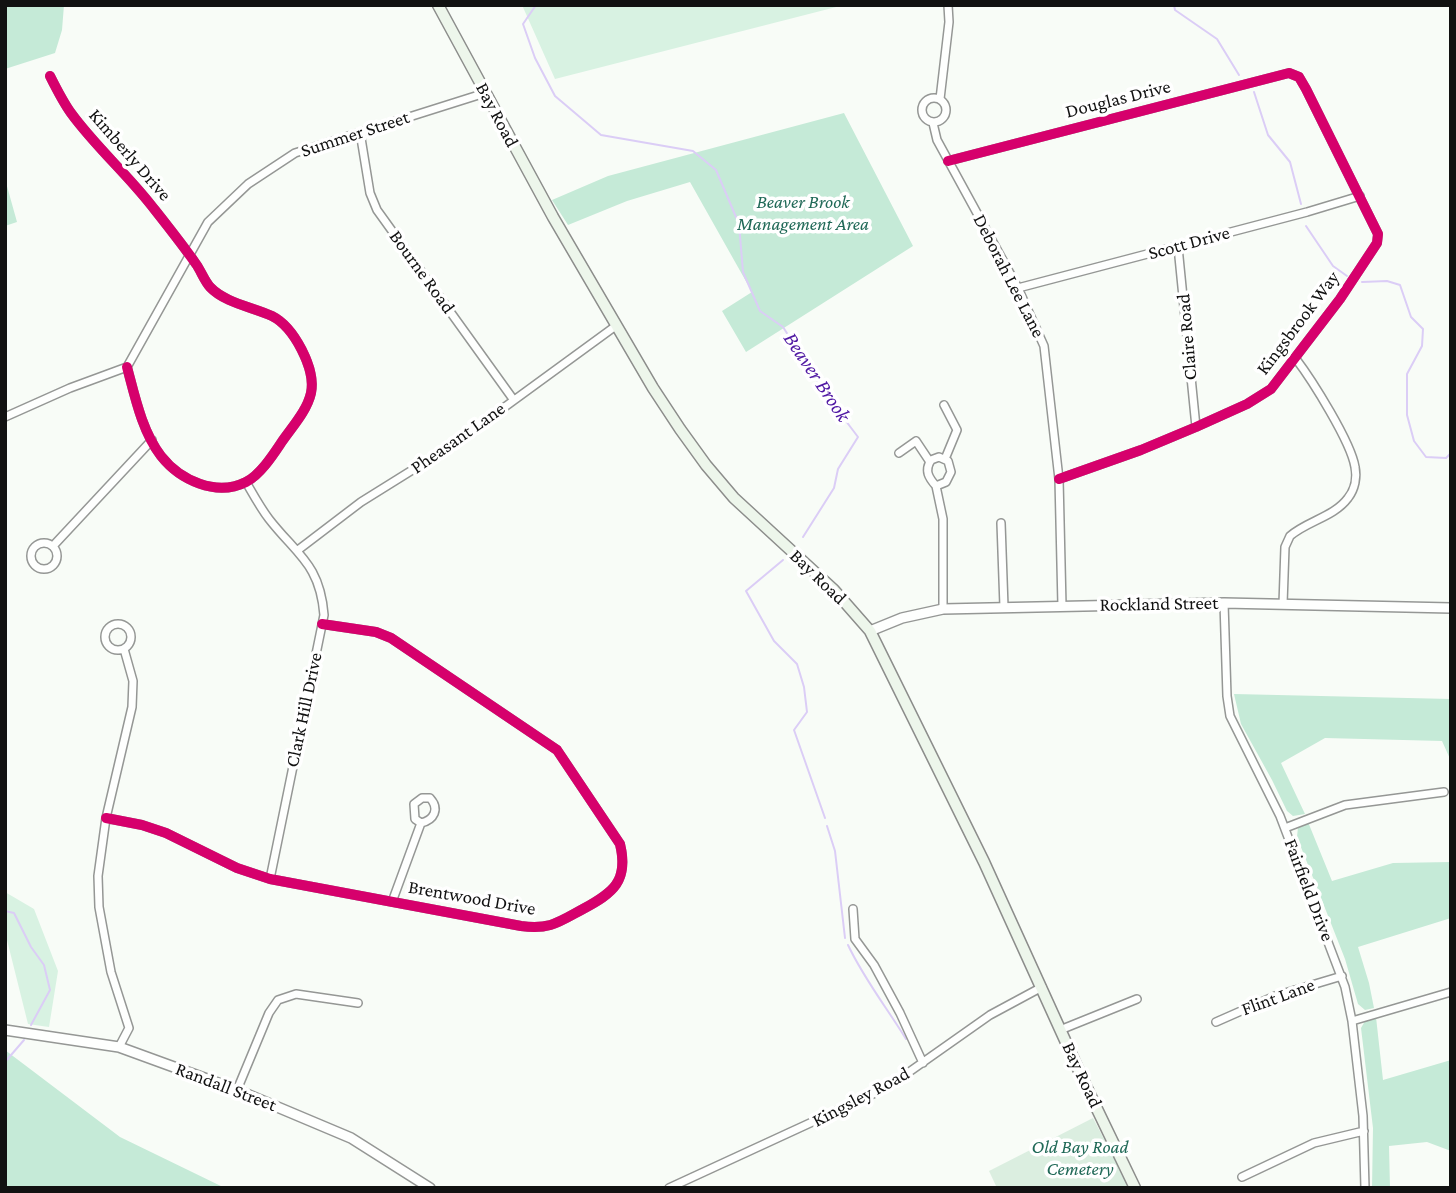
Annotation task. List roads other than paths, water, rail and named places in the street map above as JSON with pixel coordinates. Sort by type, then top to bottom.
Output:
[{"type":"main road","name":"Bay Road","points":[[438,5],[548,207],[653,387],[706,465],[734,498],[834,590],[870,631],[985,862],[1135,1188]]},
{"type":"street","name":"Deborah Lee Lane","points":[[940,99],[930,98],[922,108],[923,117],[933,123],[941,121],[946,115],[946,107],[940,99],[949,22],[948,5]]},
{"type":"street","name":"Douglas Drive","points":[[948,161],[1281,75],[1296,75]]},
{"type":"street","name":"Kingsbrook Way","points":[[1059,479],[1141,450],[1259,397],[1281,379],[1377,243],[1378,234],[1360,196],[1306,89],[1296,75]]},
{"type":"street","name":"Kimberly Drive","points":[[50,76],[70,112],[143,195],[189,254],[210,287],[283,323],[296,340],[311,377],[311,392],[302,414],[270,458],[246,482]]},
{"type":"street","name":"Summer Street","points":[[127,367],[208,222],[248,184],[295,153],[485,93]]},
{"type":"street","name":"Deborah Lee Lane","points":[[933,123],[937,140],[1018,288],[1044,346],[1059,479],[1062,606]]},
{"type":"street","name":"Bourne Road","points":[[360,132],[370,193],[377,210],[513,399]]},
{"type":"street","name":"Scott Drive","points":[[1018,288],[1360,196]]},
{"type":"street","name":"Claire Road","points":[[1178,247],[1196,427]]},
{"type":"street","name":"Pheasant Lane","points":[[298,551],[362,502],[454,444],[617,325]]},
{"type":"street","points":[[1283,604],[1285,547],[1290,536],[1330,514],[1348,499],[1356,476],[1355,464],[1331,414],[1310,377],[1296,359]]},
{"type":"street","points":[[5,417],[70,388],[127,367],[137,406],[152,440],[161,456],[179,475],[208,487],[246,482]]},
{"type":"street","points":[[944,405],[957,430],[945,459]]},
{"type":"street","points":[[53,546],[152,440]]},
{"type":"street","points":[[899,453],[916,441],[930,462]]},
{"type":"street","points":[[936,486],[946,482],[950,475],[950,466],[945,459],[939,457],[930,462],[927,470],[936,486],[943,519],[943,609]]},
{"type":"street","name":"Clark Hill Drive","points":[[246,482],[267,516],[298,551],[318,581],[323,605],[322,624],[270,879]]},
{"type":"street","points":[[1001,523],[1004,607]]},
{"type":"street","name":"Rockland Street","points":[[870,631],[902,618],[943,609],[1224,603],[1451,608]]},
{"type":"street","name":"Fairfield Drive","points":[[1224,603],[1230,716],[1285,828],[1342,976],[1352,1020],[1364,1131],[1365,1188]]},
{"type":"street","name":"Brentwood Drive","points":[[106,818],[166,833],[237,868],[270,879],[540,929],[558,924],[604,898],[614,889],[624,858],[621,844],[557,750],[391,638],[376,632],[322,624]]},
{"type":"street","points":[[119,1047],[129,1028],[111,972],[99,907],[98,876],[106,818],[132,706],[134,681],[124,649]]},
{"type":"street","points":[[1285,828],[1345,806],[1444,792]]},
{"type":"street","points":[[392,902],[421,823]]},
{"type":"street","points":[[853,909],[856,939],[874,965],[900,1013],[923,1063]]},
{"type":"street","name":"Flint Lane","points":[[1216,1022],[1276,996],[1342,976]]},
{"type":"street","name":"Kingsley Road","points":[[669,1188],[873,1094],[923,1063],[990,1015],[1042,987]]},
{"type":"street","points":[[1352,1020],[1451,992]]},
{"type":"street","points":[[237,1090],[269,1013],[278,1000],[296,994],[358,1003]]},
{"type":"street","points":[[1060,1030],[1137,999]]},
{"type":"street","name":"Randall Street","points":[[5,1030],[119,1047],[237,1090],[351,1138],[430,1188]]},
{"type":"street","points":[[1242,1177],[1314,1143],[1364,1131]]},
{"type":"waterway","name":"Beaver Brook","points":[[536,5],[523,24],[535,58],[555,96],[601,135],[693,151],[716,170],[739,224],[743,272],[760,311],[783,327],[827,396],[858,437],[838,469],[834,488],[803,537]]},
{"type":"waterway","points":[[1174,5],[1175,10],[1217,39],[1239,75]]},
{"type":"waterway","points":[[1254,92],[1268,135],[1290,162],[1301,204]]},
{"type":"waterway","points":[[1306,226],[1333,266],[1347,276]]},
{"type":"waterway","points":[[1362,282],[1387,281],[1400,285],[1411,317],[1423,329],[1422,346],[1407,374],[1407,415],[1414,441],[1426,457],[1446,458],[1451,453]]},
{"type":"waterway","name":"Beaver Brook","points":[[783,560],[746,591],[774,641],[797,664],[804,687],[807,712],[794,730],[825,818]]},
{"type":"waterway","name":"Beaver Brook","points":[[827,826],[835,851],[845,938]]},
{"type":"waterway","points":[[5,911],[14,913],[31,947],[44,965],[50,990],[31,1025]]},
{"type":"waterway","name":"Beaver Brook","points":[[848,945],[868,982],[906,1039]]},
{"type":"waterway","points":[[5,1062],[24,1040]]},
{"type":"park label","name":"Beaver Brook Management Area","points":[[803,213]]},
{"type":"park label","name":"Old Bay Road Cemetery","points":[[1080,1158]]}]
